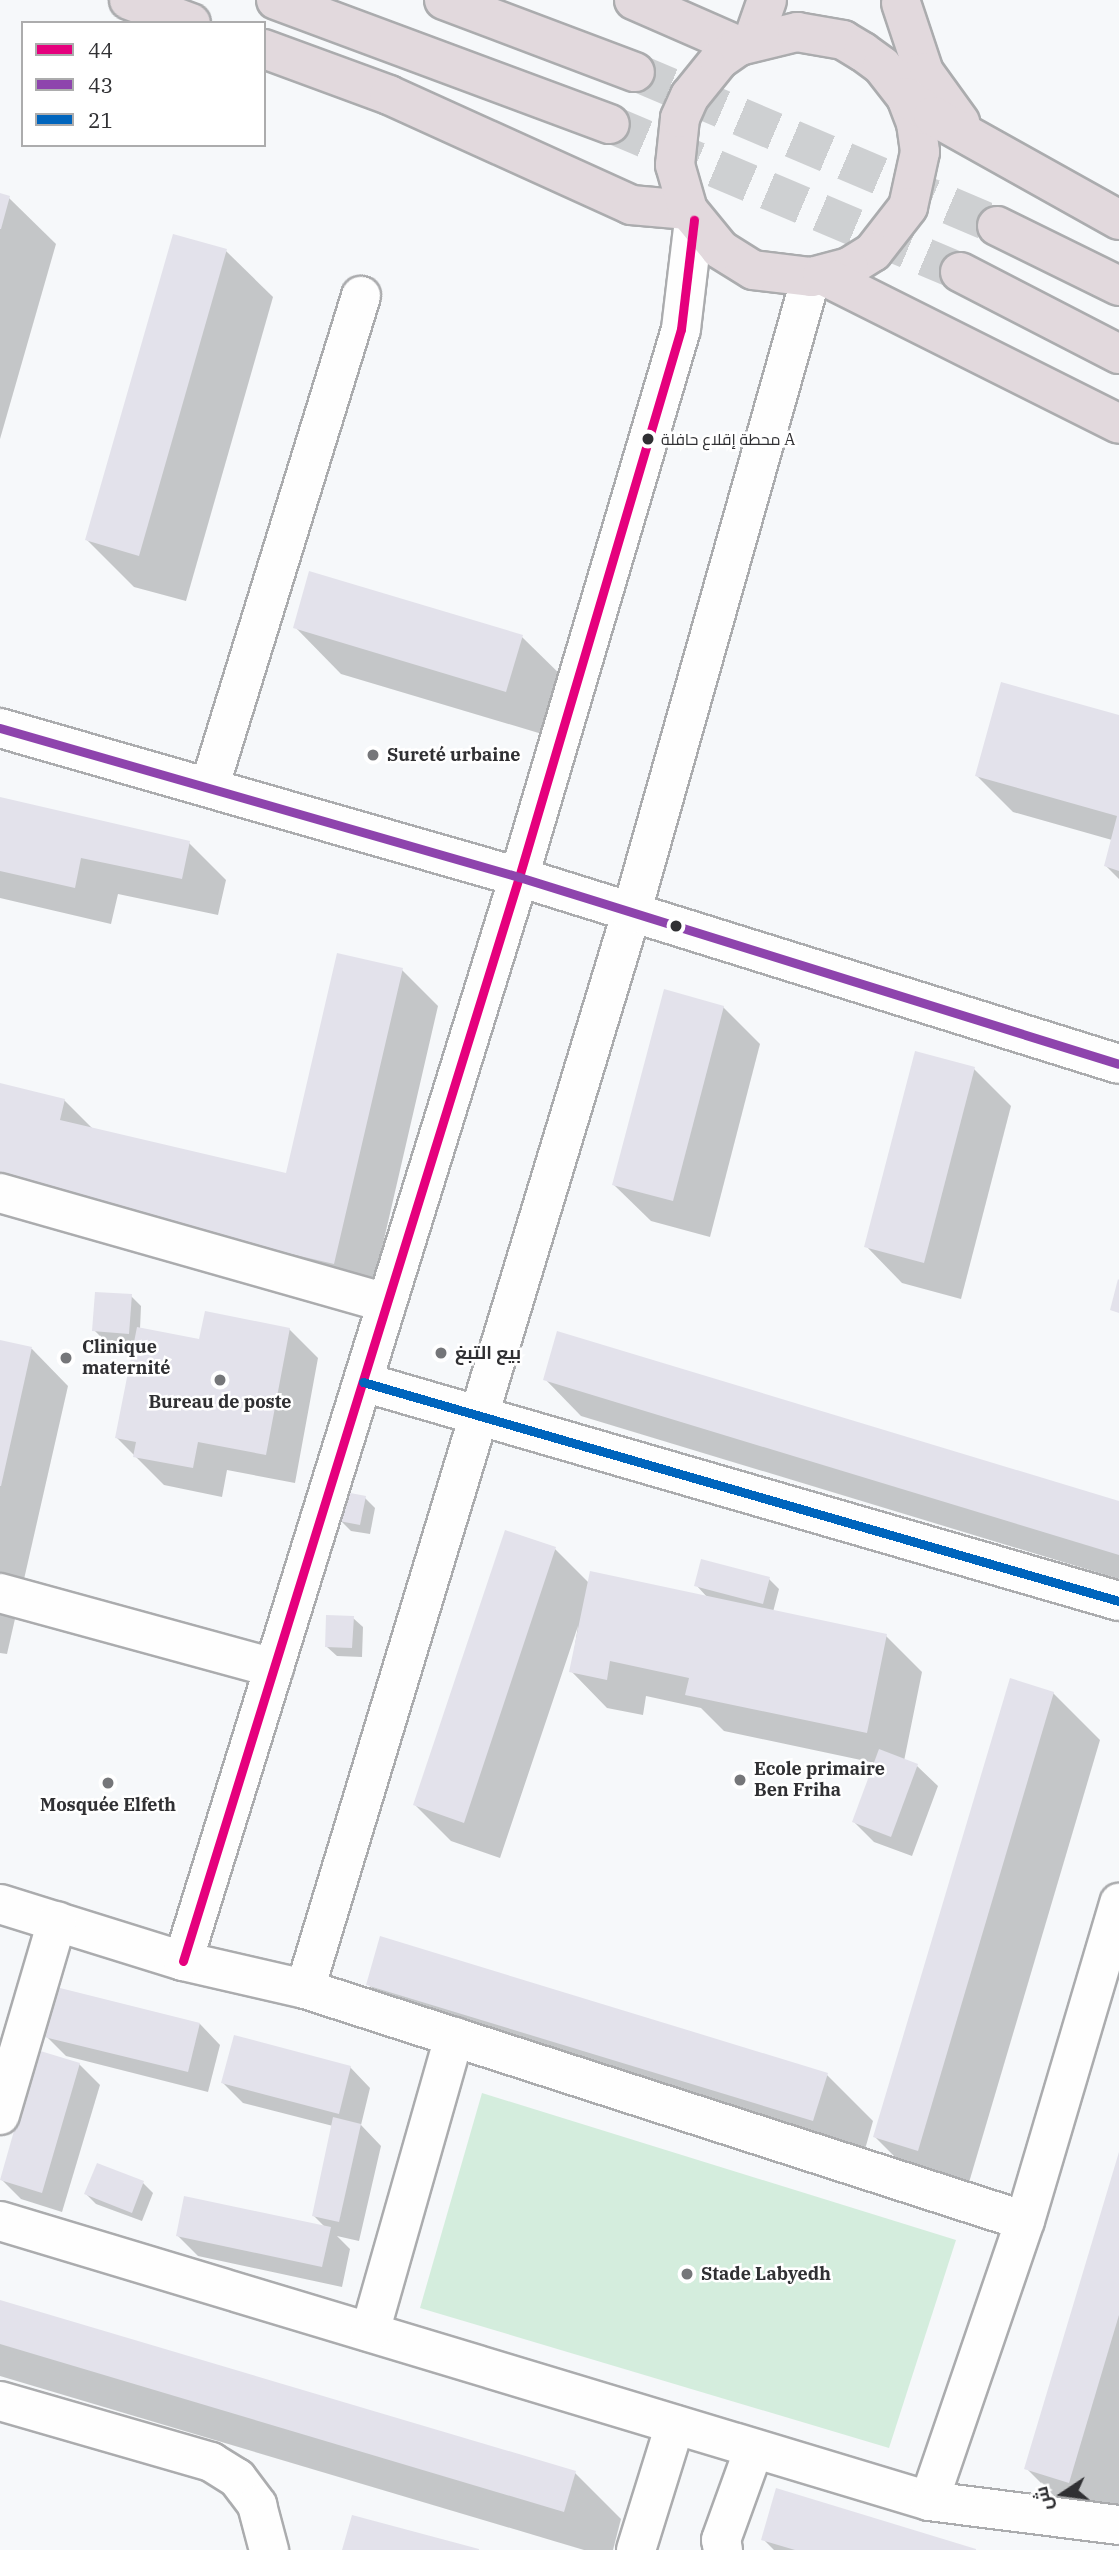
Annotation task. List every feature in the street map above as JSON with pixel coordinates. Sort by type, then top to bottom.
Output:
[{"type":"highway","points":[[129,0],[186,21]]},
{"type":"highway","points":[[276,0],[610,124]]},
{"type":"highway","points":[[444,0],[635,72]]},
{"type":"highway","points":[[634,0],[746,43]]},
{"type":"highway","points":[[746,43],[767,0]]},
{"type":"highway","points":[[901,90],[902,1]]},
{"type":"highway","points":[[902,1],[924,72],[967,131],[995,154]]},
{"type":"highway","points":[[816,276],[873,252],[908,207],[920,152],[916,123],[901,90],[882,66],[843,40],[797,32],[746,43],[703,76],[680,118],[675,165],[691,215],[720,249],[753,270],[816,276],[1119,425]]},
{"type":"highway","points":[[266,50],[389,95],[624,202],[691,215]]},
{"type":"highway","points":[[901,90],[995,154],[1119,220]]},
{"type":"highway","points":[[997,226],[1119,286]]},
{"type":"highway","points":[[960,272],[1119,355]]},
{"type":"street","points":[[183,1961],[519,877],[681,329],[691,215]]},
{"type":"street","points":[[305,1989],[631,914],[816,276]]},
{"type":"street","points":[[210,785],[362,296]]},
{"type":"street","points":[[0,728],[210,785],[519,877],[1119,1064]]},
{"type":"street","points":[[0,1193],[387,1303]]},
{"type":"street","points":[[363,1382],[480,1413],[1119,1601]]},
{"type":"street","points":[[0,1593],[274,1668]]},
{"type":"street","points":[[0,1903],[183,1961],[305,1989],[1025,2221]]},
{"type":"street","points":[[929,2501],[1025,2221],[1119,1903]]},
{"type":"street","points":[[0,2115],[57,1921]]},
{"type":"street","points":[[370,2332],[454,2037]]},
{"type":"street","points":[[0,2221],[929,2501],[1119,2525]]},
{"type":"street","points":[[0,2401],[211,2462],[237,2478],[257,2505],[269,2550]]},
{"type":"street","points":[[636,2550],[675,2425]]},
{"type":"street","points":[[723,2550],[721,2540],[754,2449]]},
{"type":"green space","name":"Stade Labyedh","points":[[482,2093],[956,2240],[889,2448],[420,2308]]},
{"type":"building","points":[[0,193],[10,196],[1,229],[0,229]]},
{"type":"building","points":[[173,234],[227,249],[139,556],[85,540]]},
{"type":"building","points":[[309,571],[523,635],[506,692],[293,628]]},
{"type":"building","points":[[1001,682],[1119,715],[1119,871],[1104,866],[1117,816],[975,776]]},
{"type":"building","points":[[0,797],[190,841],[182,879],[81,858],[75,888],[0,871]]},
{"type":"building","points":[[337,953],[403,968],[334,1264],[0,1186],[0,1083],[65,1099],[60,1120],[286,1173]]},
{"type":"building","points":[[664,989],[724,1006],[673,1201],[612,1185]]},
{"type":"building","points":[[915,1051],[975,1067],[924,1263],[864,1247]]},
{"type":"building","points":[[1119,1280],[1119,1313],[1110,1310]]},
{"type":"building","points":[[95,1292],[132,1294],[129,1334],[92,1331]]},
{"type":"building","points":[[205,1311],[290,1328],[266,1455],[198,1442],[193,1468],[133,1457],[136,1442],[115,1438],[137,1327],[199,1339]]},
{"type":"building","points":[[557,1331],[1119,1501],[1119,1555],[543,1380]]},
{"type":"building","points":[[0,1340],[32,1347],[1,1486],[0,1486]]},
{"type":"building","points":[[345,1492],[366,1496],[360,1525],[339,1521]]},
{"type":"building","points":[[505,1530],[556,1547],[464,1823],[413,1805]]},
{"type":"building","points":[[701,1559],[770,1577],[763,1604],[694,1586]]},
{"type":"building","points":[[590,1571],[887,1634],[867,1733],[685,1695],[689,1678],[610,1661],[607,1680],[569,1672]]},
{"type":"building","points":[[326,1615],[354,1616],[352,1648],[325,1647]]},
{"type":"building","points":[[1010,1678],[1054,1692],[918,2151],[873,2137]]},
{"type":"building","points":[[879,1749],[918,1764],[891,1837],[852,1822]]},
{"type":"building","points":[[380,1936],[828,2073],[813,2121],[366,1985]]},
{"type":"building","points":[[56,1987],[200,2023],[188,2072],[44,2037]]},
{"type":"building","points":[[234,2035],[351,2066],[339,2114],[221,2083]]},
{"type":"building","points":[[37,2050],[80,2063],[42,2193],[0,2180]]},
{"type":"building","points":[[333,2117],[361,2124],[339,2222],[312,2216]]},
{"type":"building","points":[[1119,2152],[1119,2315],[1069,2483],[1024,2469]]},
{"type":"building","points":[[97,2163],[144,2181],[132,2213],[84,2194]]},
{"type":"building","points":[[184,2196],[331,2227],[322,2267],[176,2236]]},
{"type":"building","points":[[0,2300],[576,2471],[564,2512],[0,2344]]},
{"type":"building","points":[[776,2488],[976,2550],[795,2550],[761,2540]]},
{"type":"building","points":[[352,2515],[479,2549],[479,2550],[342,2550]]},
{"type":"tunnel","points":[[635,72],[997,226]]},
{"type":"tunnel","points":[[610,124],[960,272]]},
{"type":"transit line","name":"44","points":[[183,1961],[519,877],[681,329],[694,220]]},
{"type":"transit line","name":"43","points":[[0,728],[519,877],[1119,1064]]},
{"type":"transit line","name":"21","points":[[363,1382],[1119,1601]]},
{"type":"place","name":"محطة إقلاع حافلة A","points":[[648,439]]},
{"type":"place","name":"Sureté urbaine","points":[[373,755]]},
{"type":"place","name":"بيع التبغ","points":[[441,1353]]},
{"type":"place","name":"Clinique maternité","points":[[66,1358]]},
{"type":"place","name":"Bureau de poste","points":[[220,1380]]},
{"type":"place","name":"Ecole primaire Ben Friha","points":[[740,1780]]},
{"type":"place","name":"Mosquée Elfeth","points":[[108,1783]]},
{"type":"place","name":"Stade Labyedh","points":[[687,2274]]}]
